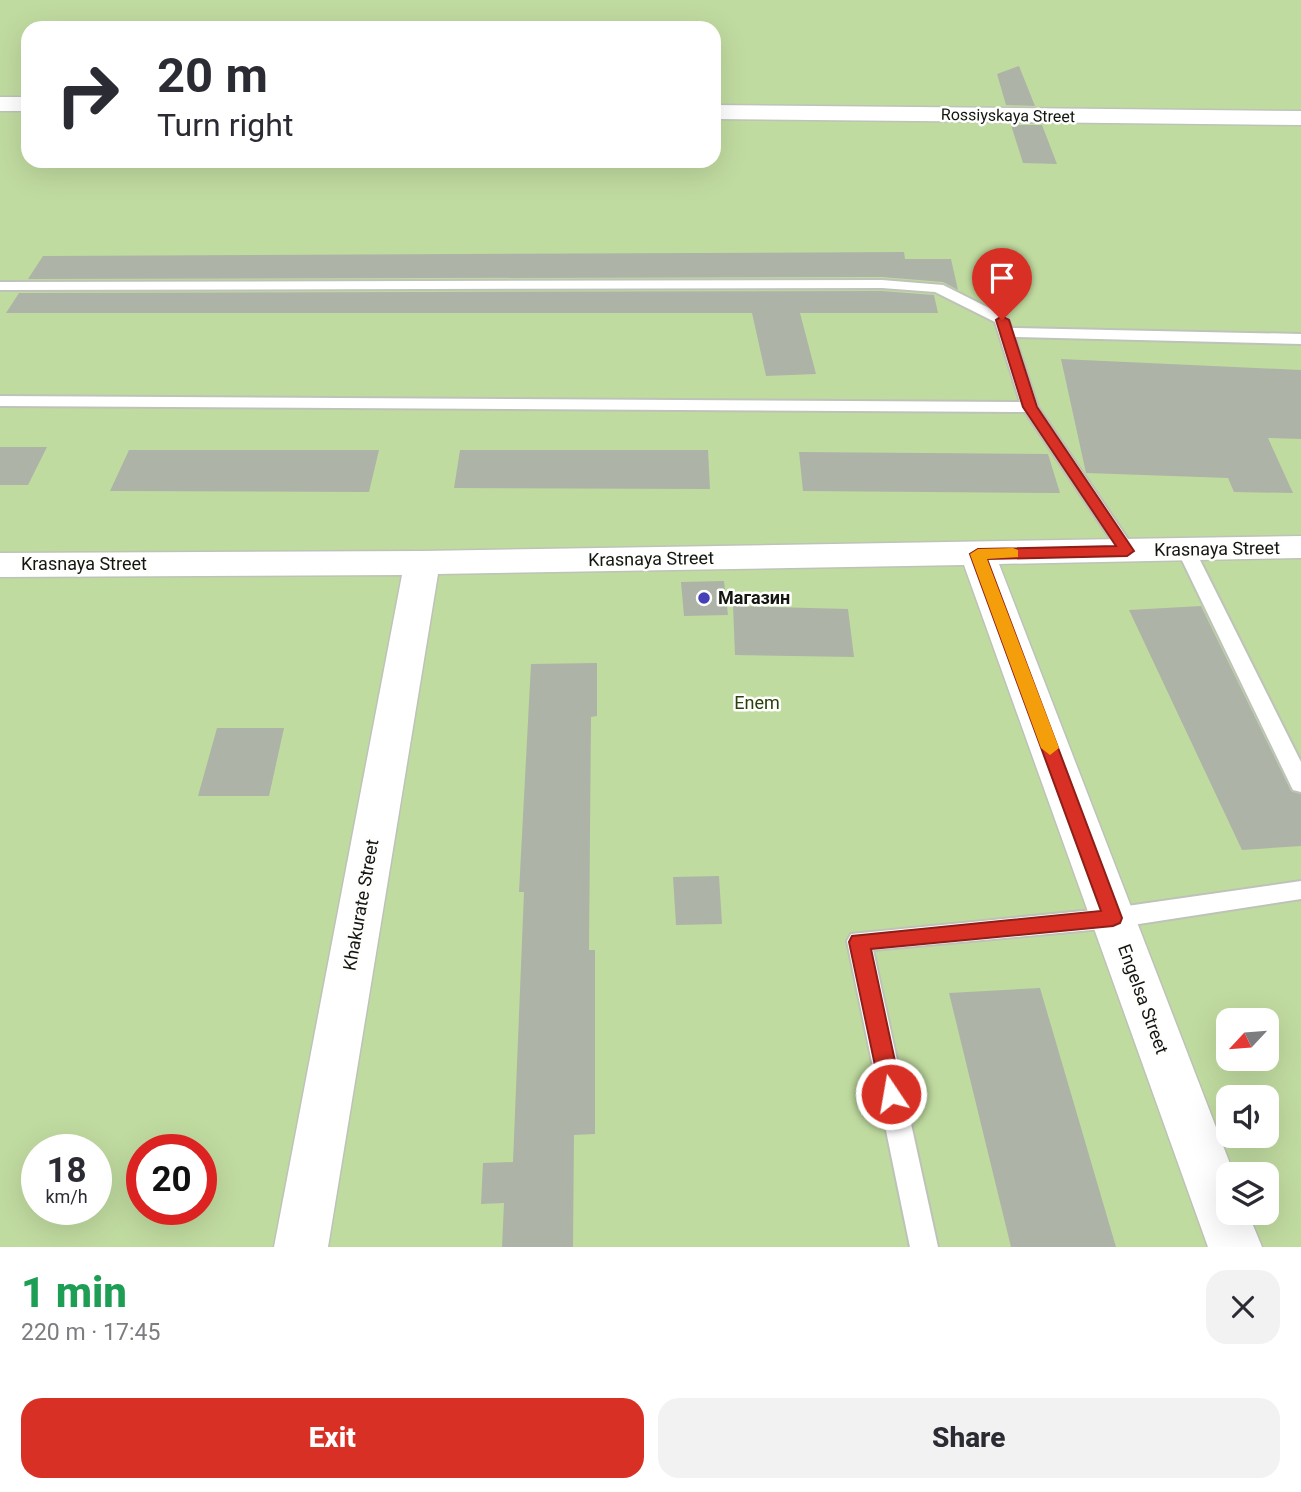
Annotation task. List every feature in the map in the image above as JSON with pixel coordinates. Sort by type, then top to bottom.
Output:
[{"type":"street","points":[[0,104],[21,104]]},
{"type":"street","name":"Rossiyskaya Street","points":[[721,112],[1301,118]]},
{"type":"street","name":"Krasnaya Street","points":[[0,565],[422,563],[1301,547]]},
{"type":"street","name":"Engelsa Street","points":[[978,554],[1235,1247]]},
{"type":"street","name":"Khakurate Street","points":[[301,1247],[422,563]]},
{"type":"lane","points":[[0,286],[882,284],[938,288],[1002,320],[1030,407],[1127,551]]},
{"type":"lane","points":[[1006,332],[1301,339]]},
{"type":"lane","points":[[0,401],[1030,407]]},
{"type":"lane","points":[[1186,550],[1301,784]]},
{"type":"lane","points":[[924,1247],[859,942],[1113,918],[1301,890]]},
{"type":"green space","name":"Enem","points":[[0,0],[1301,0],[1301,1247],[0,1247]]},
{"type":"building","points":[[1019,66],[1035,106],[1006,105],[997,74]]},
{"type":"building","points":[[1011,125],[1042,125],[1057,164],[1023,163]]},
{"type":"building","points":[[904,252],[905,259],[951,259],[958,290],[943,282],[882,277],[28,279],[43,256]]},
{"type":"building","points":[[882,291],[934,295],[938,313],[800,313],[816,374],[766,376],[752,313],[6,313],[19,293]]},
{"type":"building","points":[[1061,359],[1301,370],[1301,439],[1268,438],[1293,493],[1234,492],[1228,478],[1086,473]]},
{"type":"building","points":[[0,447],[47,447],[28,485],[0,485]]},
{"type":"building","points":[[129,450],[379,450],[369,492],[110,491]]},
{"type":"building","points":[[460,450],[708,450],[710,489],[454,488]]},
{"type":"building","points":[[799,452],[1048,454],[1060,493],[803,491]]},
{"type":"building","name":"Магазин","points":[[724,581],[728,615],[684,616],[681,582]]},
{"type":"building","points":[[733,606],[848,609],[854,657],[735,655]]},
{"type":"building","points":[[1201,606],[1291,791],[1301,794],[1301,846],[1242,850],[1129,610]]},
{"type":"building","points":[[597,663],[597,716],[591,717],[589,950],[595,950],[595,1134],[574,1135],[573,1247],[502,1247],[504,1203],[481,1204],[483,1163],[513,1162],[524,892],[519,892],[531,664]]},
{"type":"building","points":[[217,728],[284,728],[269,796],[198,796]]},
{"type":"building","points":[[719,876],[722,924],[676,925],[673,877]]},
{"type":"building","points":[[1040,988],[1116,1247],[1011,1247],[949,993]]},
{"type":"slow traffic","points":[[1013,553],[978,554],[1050,748]]},
{"type":"place","name":"Магазин","points":[[704,598]]},
{"type":"route","points":[[891,1094],[859,942],[1113,918],[978,554],[1127,551],[1030,407],[1002,320]]}]
